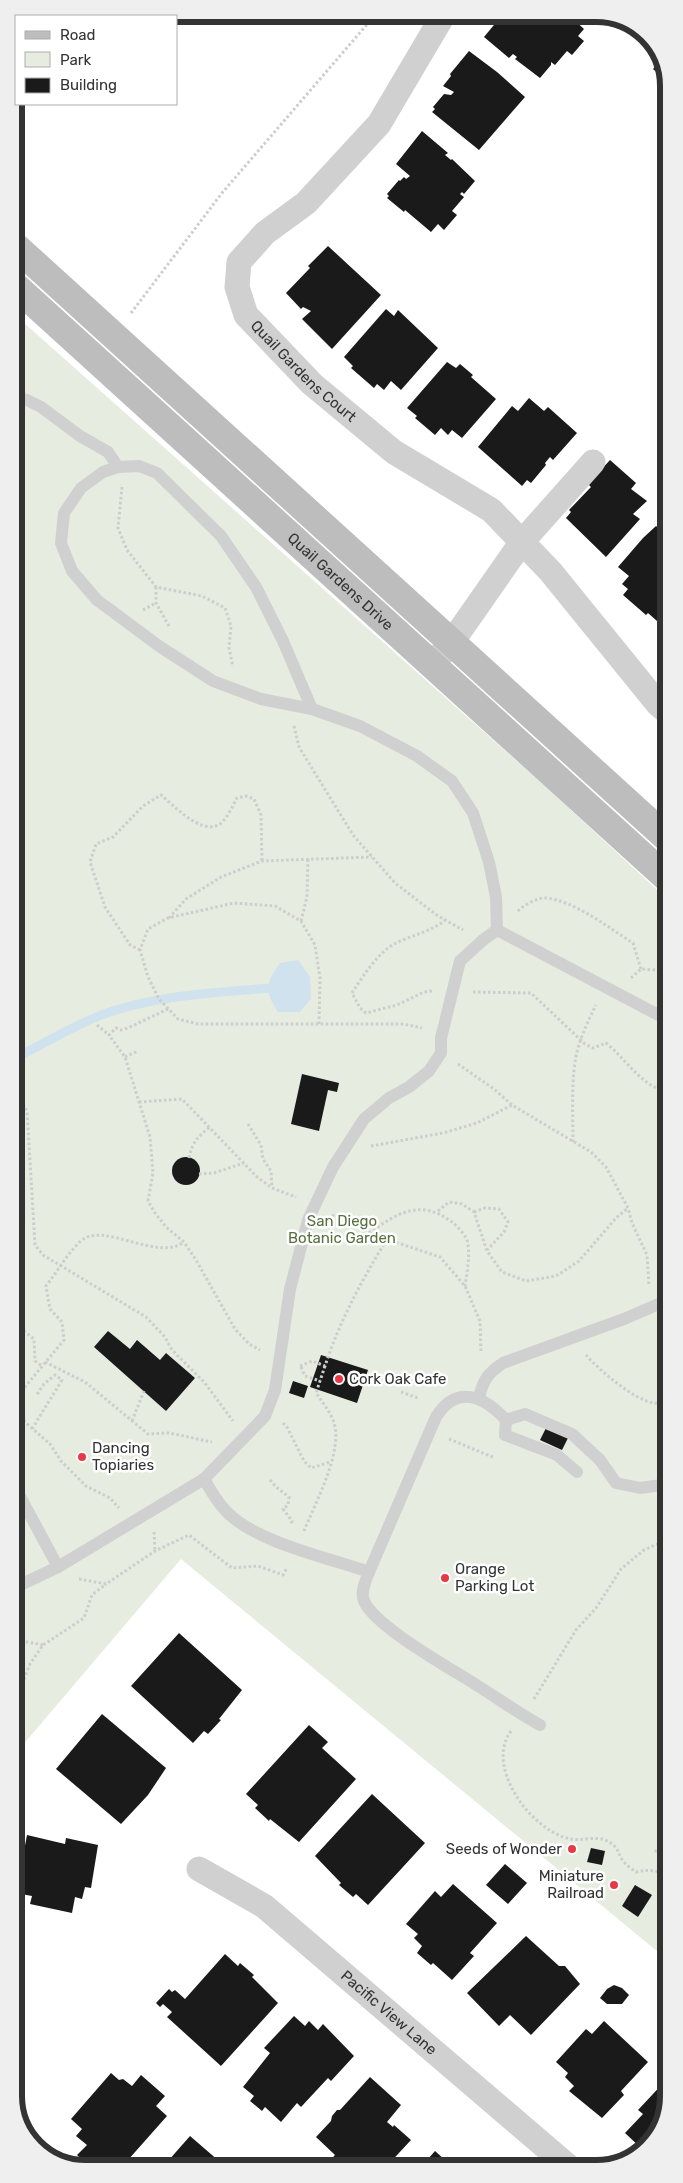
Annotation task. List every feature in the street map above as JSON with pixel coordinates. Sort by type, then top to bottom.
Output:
[{"type":"main road","name":"Quail Gardens Drive","points":[[22,253],[660,832]]},
{"type":"main road","name":"Quail Gardens Drive","points":[[22,292],[660,872]]},
{"type":"street","name":"Quail Gardens Court","points":[[439,23],[379,124],[306,204],[265,233],[239,262],[237,287],[246,315],[312,384],[394,452],[491,510],[550,571],[660,706]]},
{"type":"street","points":[[433,664],[452,642],[521,543],[593,462]]},
{"type":"street","name":"Pacific View Lane","points":[[199,1869],[264,1906],[561,2160]]},
{"type":"lane","points":[[22,399],[41,407],[80,436],[108,452],[118,467]]},
{"type":"lane","points":[[312,709],[283,641],[256,587],[221,536],[157,473],[139,466],[118,467],[103,472],[81,488],[64,513],[61,543],[72,570],[98,600],[178,659],[213,680],[262,699],[312,709],[360,726],[417,756],[452,781],[473,813],[489,862],[496,897],[496,930]]},
{"type":"lane","points":[[22,1584],[58,1567],[204,1479],[265,1416],[275,1390],[290,1289],[308,1220],[341,1154],[364,1119],[388,1098],[409,1087],[429,1071],[441,1053],[441,1038],[460,961],[496,930]]},
{"type":"lane","points":[[496,930],[660,1016]]},
{"type":"lane","points":[[479,1398],[482,1385],[490,1371],[503,1363],[576,1335],[624,1320],[660,1304]]},
{"type":"lane","points":[[540,1725],[415,1646],[377,1618],[368,1610],[363,1599],[364,1587],[430,1431],[444,1406],[458,1398],[479,1398],[495,1408],[506,1420],[505,1435],[557,1455],[577,1472]]},
{"type":"lane","points":[[506,1420],[525,1414],[572,1434],[600,1460],[616,1483],[640,1488],[660,1485]]},
{"type":"lane","points":[[204,1479],[214,1497],[229,1514],[270,1539],[369,1572]]},
{"type":"lane","points":[[22,1498],[58,1567]]},
{"type":"path","points":[[113,334],[222,193],[369,23]]},
{"type":"path","points":[[118,467],[123,483],[118,528],[127,550],[156,588],[156,603],[174,635],[178,659]]},
{"type":"path","points":[[156,588],[202,596],[224,608],[231,626],[229,648],[239,691]]},
{"type":"path","points":[[289,704],[299,747],[353,835],[394,883],[438,916],[483,940]]},
{"type":"path","points":[[140,950],[130,945],[104,907],[90,862],[96,844],[113,837],[143,806],[161,795],[174,808],[200,826],[214,827],[222,823],[237,798],[246,796],[254,799],[261,815],[262,861]]},
{"type":"path","points":[[168,918],[186,899],[221,877],[262,861],[372,857]]},
{"type":"path","points":[[301,921],[307,897],[308,859]]},
{"type":"path","points":[[496,930],[523,906],[545,898],[569,905],[633,943],[641,969]]},
{"type":"path","points":[[319,1024],[320,978],[315,945],[301,921],[275,906],[234,903],[168,918],[148,929],[140,950],[148,977],[160,999],[178,1019],[198,1024],[319,1024],[404,1024],[431,1032],[441,1038]]},
{"type":"path","points":[[573,1142],[573,1087],[576,1056],[581,1039],[610,989],[641,969],[655,970],[660,973]]},
{"type":"path","points":[[109,1035],[116,1028],[121,1030],[128,1028],[167,1008]]},
{"type":"path","points":[[96,1026],[109,1035],[125,1057],[150,1137],[153,1173],[148,1201],[155,1213],[166,1227],[184,1242],[235,1329],[249,1344],[268,1354],[280,1355],[301,1366],[305,1376],[320,1382]]},
{"type":"path","points":[[581,1039],[593,1048],[606,1042],[634,1068],[644,1082],[660,1090]]},
{"type":"path","points":[[125,1057],[138,1052]]},
{"type":"path","points":[[441,1053],[494,1089],[512,1105],[591,1152],[606,1167],[628,1208],[632,1223],[647,1255],[650,1308]]},
{"type":"path","points":[[139,1102],[182,1099],[257,1177],[272,1188],[288,1196],[317,1202],[334,1216],[368,1233],[440,1257],[465,1286],[480,1321],[482,1349],[480,1358]]},
{"type":"path","points":[[22,1103],[27,1111],[35,1245],[43,1256],[146,1317],[165,1337],[172,1350],[204,1382],[227,1415],[246,1436]]},
{"type":"path","points":[[341,1154],[372,1146],[443,1133],[477,1123],[512,1105]]},
{"type":"path","points":[[248,1124],[261,1145],[264,1159],[271,1171],[272,1188]]},
{"type":"path","points":[[189,1158],[191,1146],[210,1127]]},
{"type":"path","points":[[199,1174],[214,1173],[244,1163]]},
{"type":"path","points":[[438,1211],[449,1202],[462,1204],[474,1212],[487,1251],[502,1272],[526,1281],[556,1276],[579,1261],[616,1218],[628,1208]]},
{"type":"path","points":[[474,1212],[485,1208],[499,1208],[508,1222],[504,1232],[487,1251]]},
{"type":"path","points":[[368,1233],[386,1221],[411,1209],[438,1211],[457,1226],[468,1241],[465,1286]]},
{"type":"path","points":[[22,1390],[64,1340],[62,1322],[50,1308],[46,1286],[84,1238],[101,1235],[153,1247],[168,1248],[184,1242]]},
{"type":"path","points":[[22,1684],[30,1664],[43,1646],[84,1618],[92,1595],[155,1551],[189,1536],[232,1568],[258,1566],[283,1576],[293,1546],[331,1462],[334,1450],[336,1431],[333,1420],[316,1394],[335,1336],[358,1287],[387,1239]]},
{"type":"path","points":[[22,1330],[34,1338],[35,1361],[42,1366]]},
{"type":"path","points":[[576,1335],[582,1350],[599,1369],[614,1381],[654,1403],[660,1402]]},
{"type":"path","points":[[301,1366],[312,1361],[325,1366]]},
{"type":"path","points":[[45,1362],[85,1382],[148,1434],[168,1433],[235,1448]]},
{"type":"path","points":[[32,1429],[62,1380],[55,1375],[44,1384],[36,1396]]},
{"type":"path","points":[[132,1421],[144,1391]]},
{"type":"path","points":[[402,1392],[418,1398]]},
{"type":"path","points":[[268,1408],[287,1427],[304,1461],[311,1468],[331,1462]]},
{"type":"path","points":[[22,1415],[25,1422],[50,1444],[61,1461],[86,1486],[110,1498],[131,1522],[142,1522],[153,1528],[155,1551]]},
{"type":"path","points":[[430,1431],[495,1458]]},
{"type":"path","points":[[270,1480],[289,1497],[288,1505],[283,1509],[292,1521],[293,1546]]},
{"type":"path","points":[[660,1542],[644,1550],[621,1569],[596,1608],[576,1630],[505,1739],[504,1763],[511,1789],[530,1814],[549,1830],[571,1839],[604,1839],[619,1849],[624,1862],[636,1872],[647,1869],[660,1872]]},
{"type":"path","points":[[58,1567],[69,1577],[106,1584]]},
{"type":"path","points":[[22,1641],[43,1646]]},
{"type":"path","points":[[655,1852],[660,1845]]},
{"type":"green space","name":"San Diego Botanic Garden","points":[[22,321],[546,787],[660,893],[660,1954],[181,1559],[22,1746]]},
{"type":"water","points":[[298,960],[310,977],[311,999],[300,1012],[278,1012],[270,998],[268,987],[271,976],[280,963]]},
{"type":"building","points":[[496,23],[577,23],[584,29],[578,36],[584,41],[572,55],[567,51],[555,65],[551,62],[551,65],[540,78],[515,59],[517,57],[513,54],[509,58],[484,37]]},
{"type":"building","points":[[469,51],[497,72],[525,97],[479,150],[432,112],[435,109],[433,107],[444,94],[451,95],[454,92],[443,86],[451,76],[450,74]]},
{"type":"building","points":[[657,65],[659,74],[653,69]]},
{"type":"building","points":[[422,131],[448,153],[445,155],[452,159],[475,181],[464,194],[462,192],[460,194],[464,197],[452,211],[457,215],[444,230],[438,224],[431,232],[405,210],[404,212],[387,198],[389,196],[387,194],[399,180],[410,176],[396,164]]},
{"type":"building","points":[[328,246],[381,295],[332,349],[302,319],[311,311],[303,307],[301,309],[286,293],[310,268],[308,266]]},
{"type":"building","points":[[386,309],[394,316],[398,310],[438,348],[401,390],[391,381],[384,390],[377,384],[374,388],[351,368],[353,366],[344,357]]},
{"type":"building","points":[[447,362],[456,368],[460,364],[473,375],[471,377],[496,399],[462,438],[452,430],[448,435],[441,428],[435,435],[415,418],[417,416],[407,408]]},
{"type":"building","points":[[529,398],[544,411],[548,407],[577,433],[553,460],[550,457],[531,483],[527,480],[522,486],[478,447],[512,406],[518,411]]},
{"type":"building","points":[[610,460],[636,483],[631,489],[647,501],[633,514],[640,519],[606,557],[566,518],[571,512],[569,510],[591,487],[588,484]]},
{"type":"building","points":[[656,526],[660,529],[660,618],[657,621],[648,613],[646,615],[623,595],[628,589],[622,584],[629,576],[618,567]]},
{"type":"building","points":[[302,1074],[339,1083],[337,1092],[328,1090],[319,1131],[291,1124]]},
{"type":"building","points":[[186,1157],[196,1161],[200,1171],[196,1181],[186,1185],[176,1181],[172,1171],[176,1161]]},
{"type":"building","points":[[108,1331],[130,1349],[137,1340],[160,1360],[166,1353],[195,1378],[166,1411],[94,1347]]},
{"type":"building","name":"Cork Oak Cafe","points":[[321,1355],[368,1370],[357,1403],[310,1387]]},
{"type":"building","points":[[293,1381],[308,1386],[304,1398],[289,1393]]},
{"type":"building","points":[[546,1428],[568,1438],[562,1450],[540,1440]]},
{"type":"building","points":[[179,1633],[242,1690],[219,1719],[221,1720],[208,1734],[204,1731],[193,1743],[131,1686]]},
{"type":"building","points":[[102,1714],[166,1768],[148,1795],[121,1824],[56,1769]]},
{"type":"building","points":[[309,1725],[328,1742],[322,1748],[356,1779],[299,1842],[270,1819],[269,1821],[255,1808],[258,1805],[246,1794]]},
{"type":"building","points":[[372,1794],[425,1843],[368,1905],[356,1894],[353,1897],[339,1885],[341,1883],[315,1856]]},
{"type":"building","points":[[27,1835],[65,1844],[66,1838],[98,1845],[91,1888],[85,1887],[82,1899],[75,1897],[72,1913],[30,1904],[32,1896],[22,1894],[22,1861]]},
{"type":"building","points":[[591,1848],[605,1851],[602,1865],[587,1862]]},
{"type":"building","points":[[505,1864],[527,1883],[508,1904],[486,1885]]},
{"type":"building","points":[[453,1884],[497,1923],[470,1953],[474,1956],[452,1980],[433,1963],[431,1965],[417,1953],[422,1946],[414,1938],[418,1934],[406,1924],[435,1891],[441,1897]]},
{"type":"building","points":[[635,1885],[652,1895],[638,1917],[622,1906]]},
{"type":"building","points":[[526,1936],[559,1966],[565,1966],[580,1984],[531,2035],[510,2015],[499,2026],[467,1993]]},
{"type":"building","points":[[225,1954],[238,1966],[240,1963],[254,1975],[252,1977],[278,2003],[221,2066],[167,2017],[172,2012],[163,2004],[160,2007],[156,2003],[169,1989],[172,1992],[175,1990],[185,1999]]},
{"type":"building","points":[[614,1985],[622,1988],[629,1995],[622,2004],[607,2004],[600,1998],[607,1989]]},
{"type":"building","points":[[294,2016],[305,2026],[309,2021],[318,2030],[323,2024],[354,2056],[331,2081],[328,2078],[301,2107],[297,2103],[281,2122],[265,2107],[262,2111],[250,2101],[254,2096],[243,2087],[270,2053],[264,2048]]},
{"type":"building","points":[[604,2021],[648,2062],[621,2091],[624,2095],[602,2118],[569,2091],[574,2086],[565,2077],[568,2073],[556,2062],[586,2029],[592,2034]]},
{"type":"building","points":[[111,2073],[119,2080],[123,2079],[132,2086],[141,2075],[165,2096],[156,2106],[167,2116],[128,2160],[82,2160],[77,2155],[87,2145],[76,2136],[82,2129],[71,2119]]},
{"type":"building","points":[[370,2077],[401,2105],[387,2122],[393,2127],[394,2125],[411,2140],[392,2160],[330,2160],[335,2155],[316,2137],[331,2121],[332,2116],[337,2110],[340,2110]]},
{"type":"building","points":[[660,2086],[660,2105],[657,2117],[647,2136],[638,2146],[625,2133],[643,2114],[638,2110]]},
{"type":"building","points":[[190,2136],[218,2160],[169,2160]]},
{"type":"building","points":[[435,2151],[445,2160],[427,2160]]},
{"type":"waterway","points":[[22,1054],[83,1023],[126,1007],[166,998],[269,988]]},
{"type":"place","name":"Cork Oak Cafe","points":[[339,1379]]},
{"type":"place","name":"Dancing Topiaries","points":[[82,1457]]},
{"type":"place","name":"Orange Parking Lot","points":[[445,1578]]},
{"type":"place","name":"Seeds of Wonder","points":[[572,1849]]},
{"type":"place","name":"Miniature Railroad","points":[[614,1885]]}]
